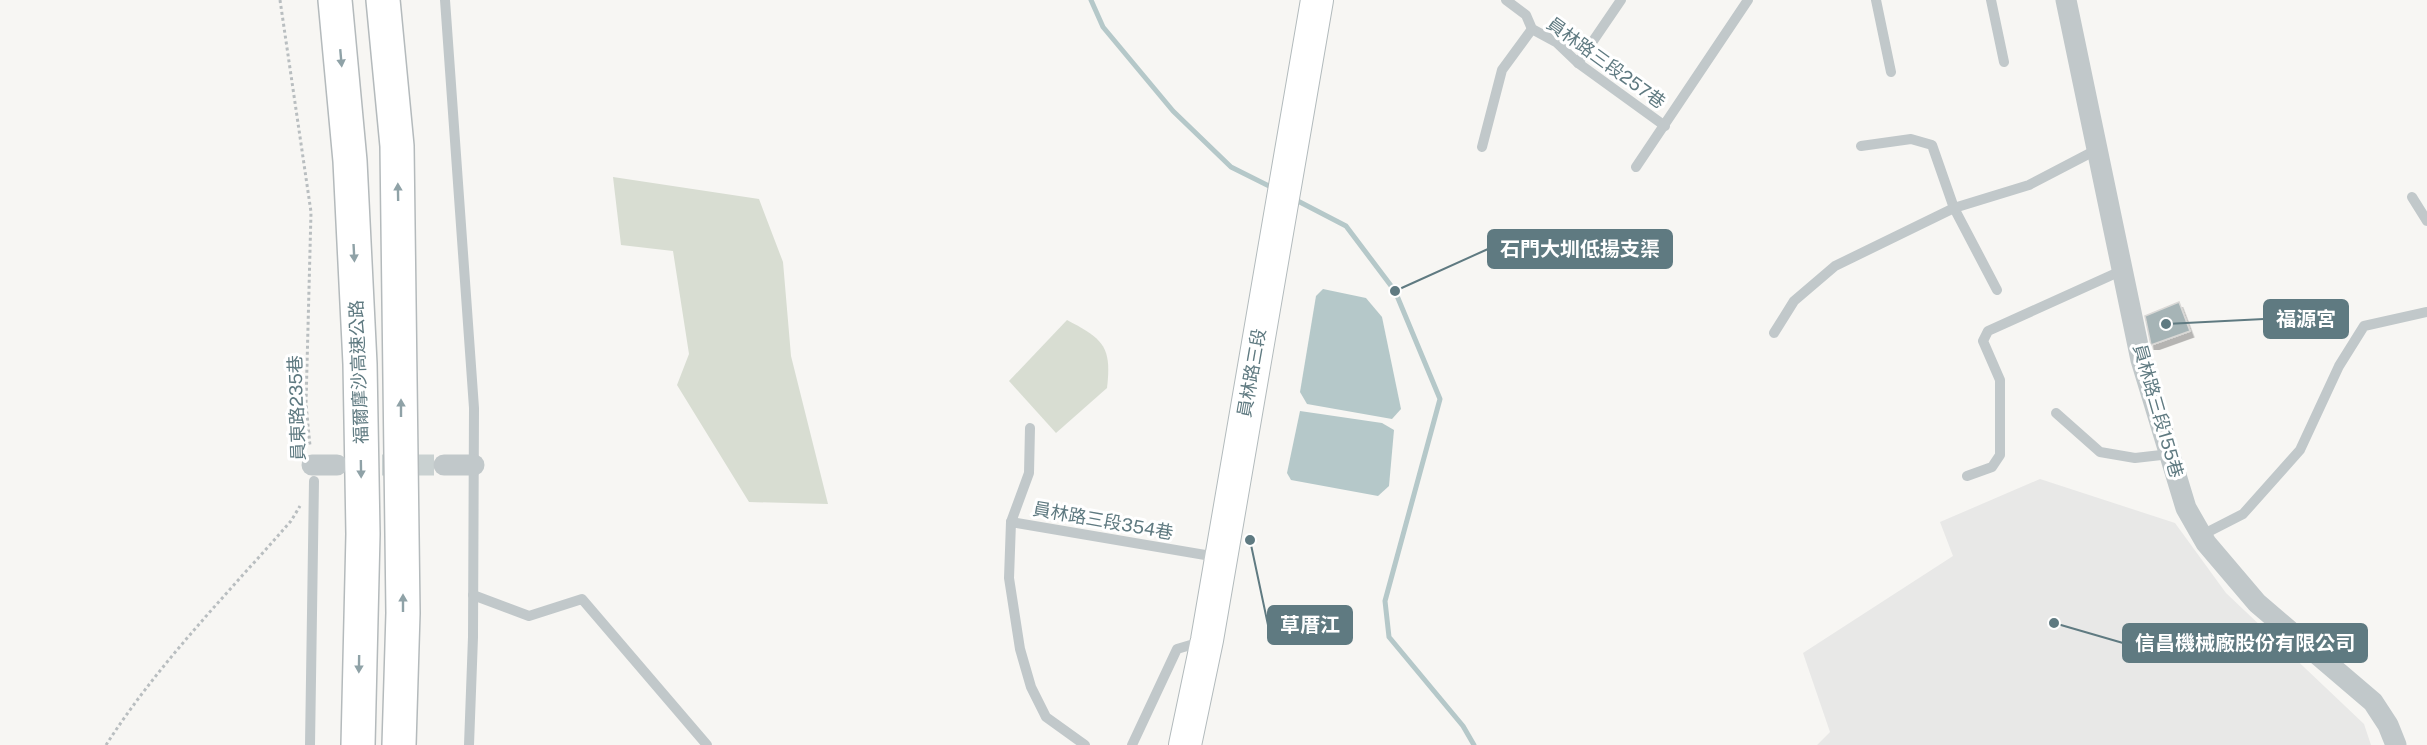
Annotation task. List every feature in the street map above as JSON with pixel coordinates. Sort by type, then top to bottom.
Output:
[{"type":"highway","name":"福爾摩沙高速公路","points":[[335,0],[350,161],[360,364],[363,534],[358,745]]},
{"type":"highway","points":[[383,0],[397,158],[403,613],[399,745]]},
{"type":"main road","name":"員林路三段","points":[[1185,745],[1207,640],[1282,193],[1317,0]]},
{"type":"street","name":"員林路三段155巷","points":[[2066,0],[2141,360],[2186,508],[2202,535],[2257,603],[2373,702],[2388,725],[2396,745]]},
{"type":"street","points":[[313,473],[337,465]]},
{"type":"street","points":[[444,465],[474,465]]},
{"type":"lane","points":[[444,0],[474,408],[469,745]]},
{"type":"lane","name":"員林路三段257巷","points":[[1506,0],[1526,15],[1532,29],[1556,42],[1578,63],[1665,126]]},
{"type":"lane","points":[[1578,63],[1621,0]]},
{"type":"lane","points":[[1636,167],[1748,0]]},
{"type":"lane","points":[[1876,0],[1891,72]]},
{"type":"lane","points":[[1991,0],[2004,62]]},
{"type":"lane","points":[[1482,147],[1502,70],[1532,29]]},
{"type":"lane","points":[[1861,146],[1911,139],[1932,145],[1954,207],[1997,290]]},
{"type":"lane","points":[[1774,333],[1794,301],[1836,266],[1954,207],[2029,185],[2098,148]]},
{"type":"lane","points":[[2412,197],[2427,221]]},
{"type":"lane","points":[[1967,476],[1992,467],[2000,455],[2000,380],[1983,341],[1988,331],[2123,270]]},
{"type":"lane","points":[[2202,535],[2243,514],[2300,450],[2339,366],[2364,326],[2427,312]]},
{"type":"lane","points":[[2056,413],[2100,452],[2135,458],[2170,454]]},
{"type":"lane","points":[[1011,522],[1029,473],[1030,428]]},
{"type":"lane","points":[[310,745],[313,473]]},
{"type":"lane","name":"員林路三段354巷","points":[[1085,745],[1046,717],[1030,687],[1020,648],[1009,578],[1011,522],[1221,558]]},
{"type":"lane","points":[[473,595],[529,616],[582,599],[707,745]]},
{"type":"lane","points":[[1132,745],[1177,649],[1207,640]]},
{"type":"path","name":"員東路235巷","points":[[106,745],[124,716],[175,654],[291,521],[313,473],[306,404],[311,212],[280,0]]},
{"type":"shaded area","points":[[613,177],[759,199],[783,262],[791,356],[828,504],[749,502],[677,385],[689,354],[673,251],[621,245]]},
{"type":"shaded area","points":[[1323,289],[1366,298],[1382,317],[1401,409],[1392,419],[1307,404],[1300,392],[1316,296]]},
{"type":"shaded area","points":[[1067,320],[1089,333],[1102,345],[1108,362],[1107,388],[1056,433],[1009,381]]},
{"type":"shaded area","points":[[1300,411],[1382,423],[1394,430],[1389,486],[1378,496],[1291,480],[1287,473]]},
{"type":"shaded area","points":[[2040,479],[2175,523],[2226,593],[2364,724],[2371,745],[1817,745],[1830,732],[1803,653],[1953,556],[1940,522]]},
{"type":"building","points":[[2179,302],[2190,331],[2151,345],[2145,316]]},
{"type":"waterway","points":[[1091,0],[1103,27],[1173,111],[1231,167],[1275,189]]},
{"type":"waterway","points":[[1294,199],[1346,226],[1395,291],[1440,399],[1385,601],[1389,637],[1463,726],[1474,745]]},
{"type":"tunnel","points":[[351,465],[444,465]]},
{"type":"place","name":"石門大圳低揚支渠","points":[[1395,291]]},
{"type":"place","name":"福源宮","points":[[2166,324]]},
{"type":"place","name":"草厝江","points":[[1250,540]]},
{"type":"place","name":"信昌機械廠股份有限公司","points":[[2054,623]]}]
